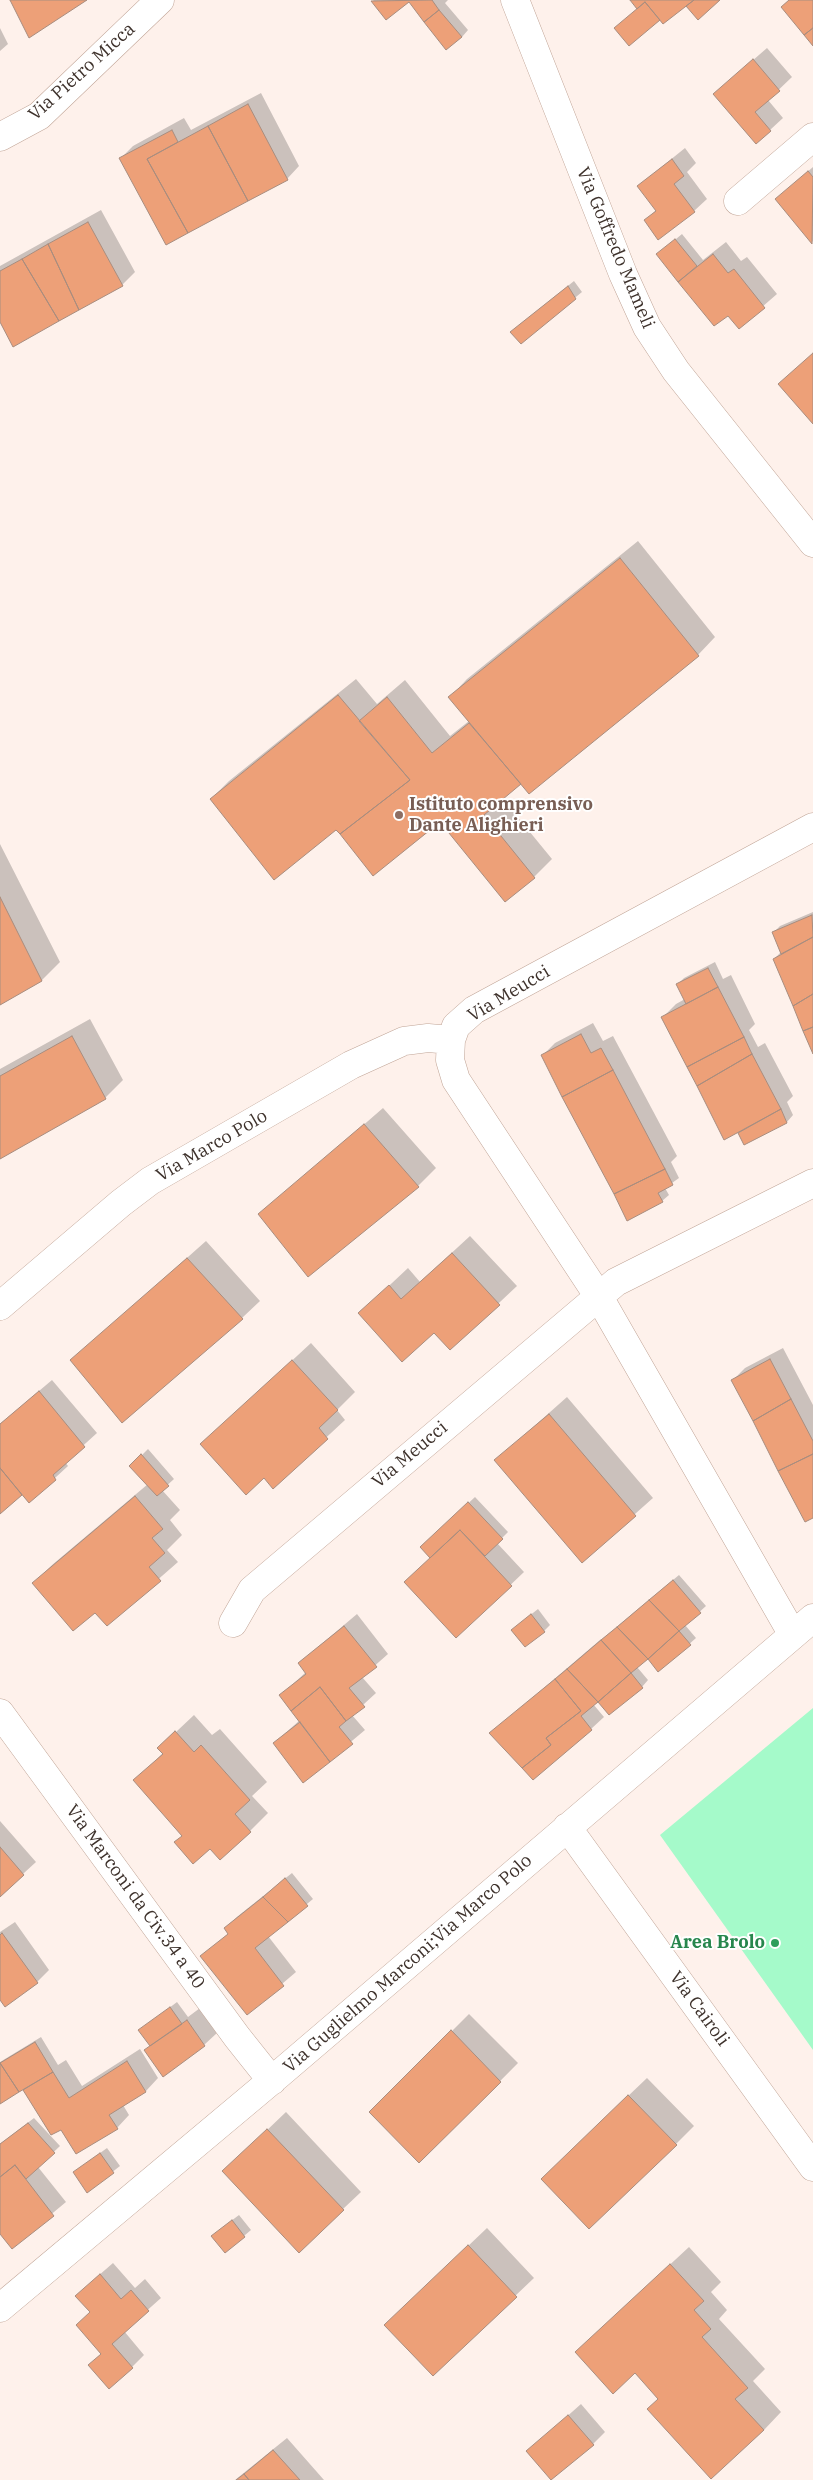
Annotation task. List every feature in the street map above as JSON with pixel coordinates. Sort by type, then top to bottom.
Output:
[{"type":"street","name":"Via Pietro Micca","points":[[0,137],[39,116],[160,0]]},
{"type":"street","name":"Via Goffredo Mameli","points":[[515,0],[623,274],[647,327],[676,371],[813,543]]},
{"type":"street","points":[[738,201],[813,137]]},
{"type":"street","name":"Via Meucci","points":[[451,1040],[456,1026],[474,1010],[813,827]]},
{"type":"street","name":"Via Marco Polo","points":[[0,1306],[121,1203],[150,1181],[351,1065],[404,1042],[428,1038],[451,1040]]},
{"type":"street","points":[[451,1040],[450,1060],[456,1080],[599,1297],[803,1626]]},
{"type":"street","name":"Via Meucci","points":[[233,1623],[252,1590],[616,1282],[813,1183]]},
{"type":"street","name":"Via Guglielmo Marconi;Via Marco Polo","points":[[0,2308],[272,2081],[803,1626]]},
{"type":"street","name":"Via Marconi da Civ.34 a 40","points":[[0,1712],[237,2037],[272,2081]]},
{"type":"street","name":"Via Cairoli","points":[[567,1827],[813,2167]]},
{"type":"green space","name":"Area Brolo","points":[[813,1708],[813,2050],[660,1835]]},
{"type":"building","points":[[10,0],[87,0],[29,38]]},
{"type":"building","points":[[432,0],[439,10],[424,22],[409,2],[386,20],[371,1]]},
{"type":"building","points":[[630,0],[694,0],[663,24],[645,2],[637,9]]},
{"type":"building","points":[[694,0],[720,0],[698,20],[686,6]]},
{"type":"building","points":[[789,0],[813,0],[813,28],[804,35],[781,7]]},
{"type":"building","points":[[645,2],[660,20],[629,46],[614,28]]},
{"type":"building","points":[[439,10],[462,37],[446,50],[424,22]]},
{"type":"building","points":[[813,28],[813,46],[804,35]]},
{"type":"building","points":[[753,59],[780,91],[755,112],[771,131],[756,144],[713,94]]},
{"type":"building","points":[[248,104],[288,180],[248,201],[208,126]]},
{"type":"building","points":[[208,126],[248,201],[188,233],[147,159]]},
{"type":"building","points":[[172,130],[178,142],[147,159],[188,233],[166,245],[119,158]]},
{"type":"building","points":[[672,159],[684,176],[674,184],[695,212],[658,240],[644,220],[656,211],[637,186]]},
{"type":"building","points":[[808,171],[813,177],[812,244],[775,199]]},
{"type":"building","points":[[88,222],[123,286],[79,310],[48,244]]},
{"type":"building","points":[[675,239],[697,266],[678,282],[656,254]]},
{"type":"building","points":[[48,244],[79,310],[59,321],[22,259]]},
{"type":"building","points":[[713,254],[728,273],[734,269],[765,308],[739,329],[728,316],[714,326],[678,282]]},
{"type":"building","points":[[22,259],[59,321],[13,347],[0,322],[0,271]]},
{"type":"building","points":[[568,286],[576,299],[521,344],[510,332]]},
{"type":"building","points":[[813,353],[813,424],[778,384]]},
{"type":"building","points":[[620,558],[699,656],[529,794],[448,697]]},
{"type":"building","points":[[338,695],[410,780],[340,834],[336,830],[274,880],[210,799]]},
{"type":"building","points":[[387,697],[432,753],[469,723],[521,784],[484,815],[535,878],[505,902],[440,822],[373,876],[340,834],[410,780],[359,721]]},
{"type":"building","points":[[0,897],[42,981],[0,1005]]},
{"type":"building","points":[[812,915],[813,937],[781,954],[772,932]]},
{"type":"building","points":[[813,937],[813,994],[793,1006],[773,959]]},
{"type":"building","points":[[708,968],[718,987],[686,1004],[676,984]]},
{"type":"building","points":[[718,987],[744,1037],[687,1067],[661,1017]]},
{"type":"building","points":[[813,994],[813,1027],[803,1031],[793,1006]]},
{"type":"building","points":[[813,1027],[813,1054],[803,1031]]},
{"type":"building","points":[[581,1034],[591,1053],[601,1048],[613,1070],[562,1097],[541,1055]]},
{"type":"building","points":[[72,1036],[106,1099],[0,1159],[0,1076]]},
{"type":"building","points":[[744,1037],[752,1054],[697,1086],[687,1067]]},
{"type":"building","points":[[752,1054],[781,1109],[724,1140],[697,1086]]},
{"type":"building","points":[[613,1070],[665,1169],[614,1194],[562,1097]]},
{"type":"building","points":[[781,1109],[787,1123],[744,1145],[738,1133]]},
{"type":"building","points":[[364,1124],[419,1187],[308,1277],[258,1214]]},
{"type":"building","points":[[665,1169],[673,1185],[658,1193],[663,1202],[627,1221],[614,1194]]},
{"type":"building","points":[[452,1253],[500,1305],[450,1350],[434,1333],[402,1362],[358,1313],[389,1285],[401,1299]]},
{"type":"building","points":[[187,1258],[243,1319],[122,1423],[70,1360]]},
{"type":"building","points":[[770,1359],[791,1399],[753,1421],[731,1380]]},
{"type":"building","points":[[292,1360],[338,1410],[319,1428],[328,1439],[273,1489],[264,1478],[246,1495],[200,1444]]},
{"type":"building","points":[[39,1391],[85,1447],[53,1475],[56,1480],[29,1503],[0,1468],[0,1424]]},
{"type":"building","points":[[791,1399],[813,1441],[813,1454],[778,1471],[753,1421]]},
{"type":"building","points":[[549,1414],[636,1516],[582,1563],[494,1460]]},
{"type":"building","points":[[141,1454],[169,1486],[157,1496],[129,1466]]},
{"type":"building","points":[[813,1454],[813,1518],[805,1522],[778,1471]]},
{"type":"building","points":[[0,1468],[22,1495],[0,1514]]},
{"type":"building","points":[[135,1496],[163,1529],[152,1538],[165,1553],[149,1567],[161,1581],[107,1626],[95,1613],[73,1631],[32,1583]]},
{"type":"building","points":[[468,1502],[503,1539],[485,1556],[460,1530],[430,1558],[420,1547]]},
{"type":"building","points":[[460,1530],[512,1586],[456,1638],[404,1582]]},
{"type":"building","points":[[673,1580],[701,1613],[679,1631],[649,1600]]},
{"type":"building","points":[[649,1600],[679,1631],[648,1659],[617,1627]]},
{"type":"building","points":[[531,1614],[545,1632],[525,1647],[511,1630]]},
{"type":"building","points":[[344,1626],[377,1667],[349,1688],[365,1707],[346,1721],[320,1687],[291,1711],[279,1695],[306,1674],[298,1663]]},
{"type":"building","points":[[617,1627],[648,1659],[631,1673],[601,1640]]},
{"type":"building","points":[[679,1631],[691,1645],[658,1672],[648,1659]]},
{"type":"building","points":[[601,1640],[631,1673],[598,1702],[567,1669]]},
{"type":"building","points":[[567,1669],[598,1702],[581,1716],[592,1730],[533,1780],[522,1768],[551,1745],[546,1738],[581,1711],[555,1679]]},
{"type":"building","points":[[631,1673],[643,1688],[609,1715],[598,1702]]},
{"type":"building","points":[[555,1679],[581,1711],[546,1738],[551,1745],[522,1768],[489,1733]]},
{"type":"building","points":[[320,1687],[346,1721],[339,1727],[353,1744],[330,1762],[291,1711]]},
{"type":"building","points":[[300,1722],[330,1762],[303,1783],[273,1743]]},
{"type":"building","points":[[175,1731],[194,1752],[201,1745],[250,1800],[235,1814],[251,1832],[220,1860],[210,1849],[193,1864],[174,1842],[182,1836],[133,1780],[163,1754],[157,1748]]},
{"type":"building","points":[[0,1847],[24,1875],[0,1897]]},
{"type":"building","points":[[285,1878],[308,1906],[288,1922],[263,1897]]},
{"type":"building","points":[[263,1897],[288,1922],[255,1948],[284,1986],[247,2015],[200,1956],[228,1934],[224,1928]]},
{"type":"building","points":[[2,1933],[38,1983],[5,2007],[0,2000],[0,1935]]},
{"type":"building","points":[[170,2007],[182,2024],[150,2046],[138,2030]]},
{"type":"building","points":[[187,2020],[205,2046],[163,2077],[144,2050]]},
{"type":"building","points":[[451,2030],[501,2082],[419,2163],[369,2112]]},
{"type":"building","points":[[35,2042],[53,2072],[19,2092],[0,2063]]},
{"type":"building","points":[[127,2061],[146,2092],[109,2115],[118,2129],[76,2154],[61,2130],[51,2135],[23,2090],[53,2072],[69,2098]]},
{"type":"building","points":[[0,2063],[19,2092],[0,2104]]},
{"type":"building","points":[[628,2095],[677,2145],[589,2229],[541,2179]]},
{"type":"building","points":[[28,2123],[55,2153],[26,2179],[15,2165],[0,2177],[0,2144]]},
{"type":"building","points":[[267,2129],[344,2210],[299,2253],[222,2171]]},
{"type":"building","points":[[100,2153],[114,2173],[87,2193],[73,2172]]},
{"type":"building","points":[[15,2165],[54,2216],[12,2249],[0,2234],[0,2177]]},
{"type":"building","points":[[232,2220],[245,2237],[225,2253],[211,2236]]},
{"type":"building","points":[[468,2245],[517,2297],[433,2376],[384,2325]]},
{"type":"building","points":[[670,2264],[704,2301],[694,2310],[711,2329],[702,2337],[748,2388],[735,2399],[764,2430],[711,2479],[647,2409],[658,2399],[635,2373],[613,2394],[575,2352]]},
{"type":"building","points":[[100,2274],[121,2299],[131,2290],[149,2311],[112,2344],[133,2368],[109,2389],[88,2365],[101,2354],[76,2325],[90,2312],[75,2296]]},
{"type":"building","points":[[568,2415],[594,2445],[551,2480],[526,2451]]},
{"type":"building","points":[[273,2450],[300,2480],[249,2480],[244,2474]]},
{"type":"building","points":[[244,2474],[249,2480],[236,2480]]},
{"type":"place","name":"Istituto comprensivo Dante Alighieri","points":[[399,815]]},
{"type":"place","name":"Area Brolo","points":[[775,1943]]}]
